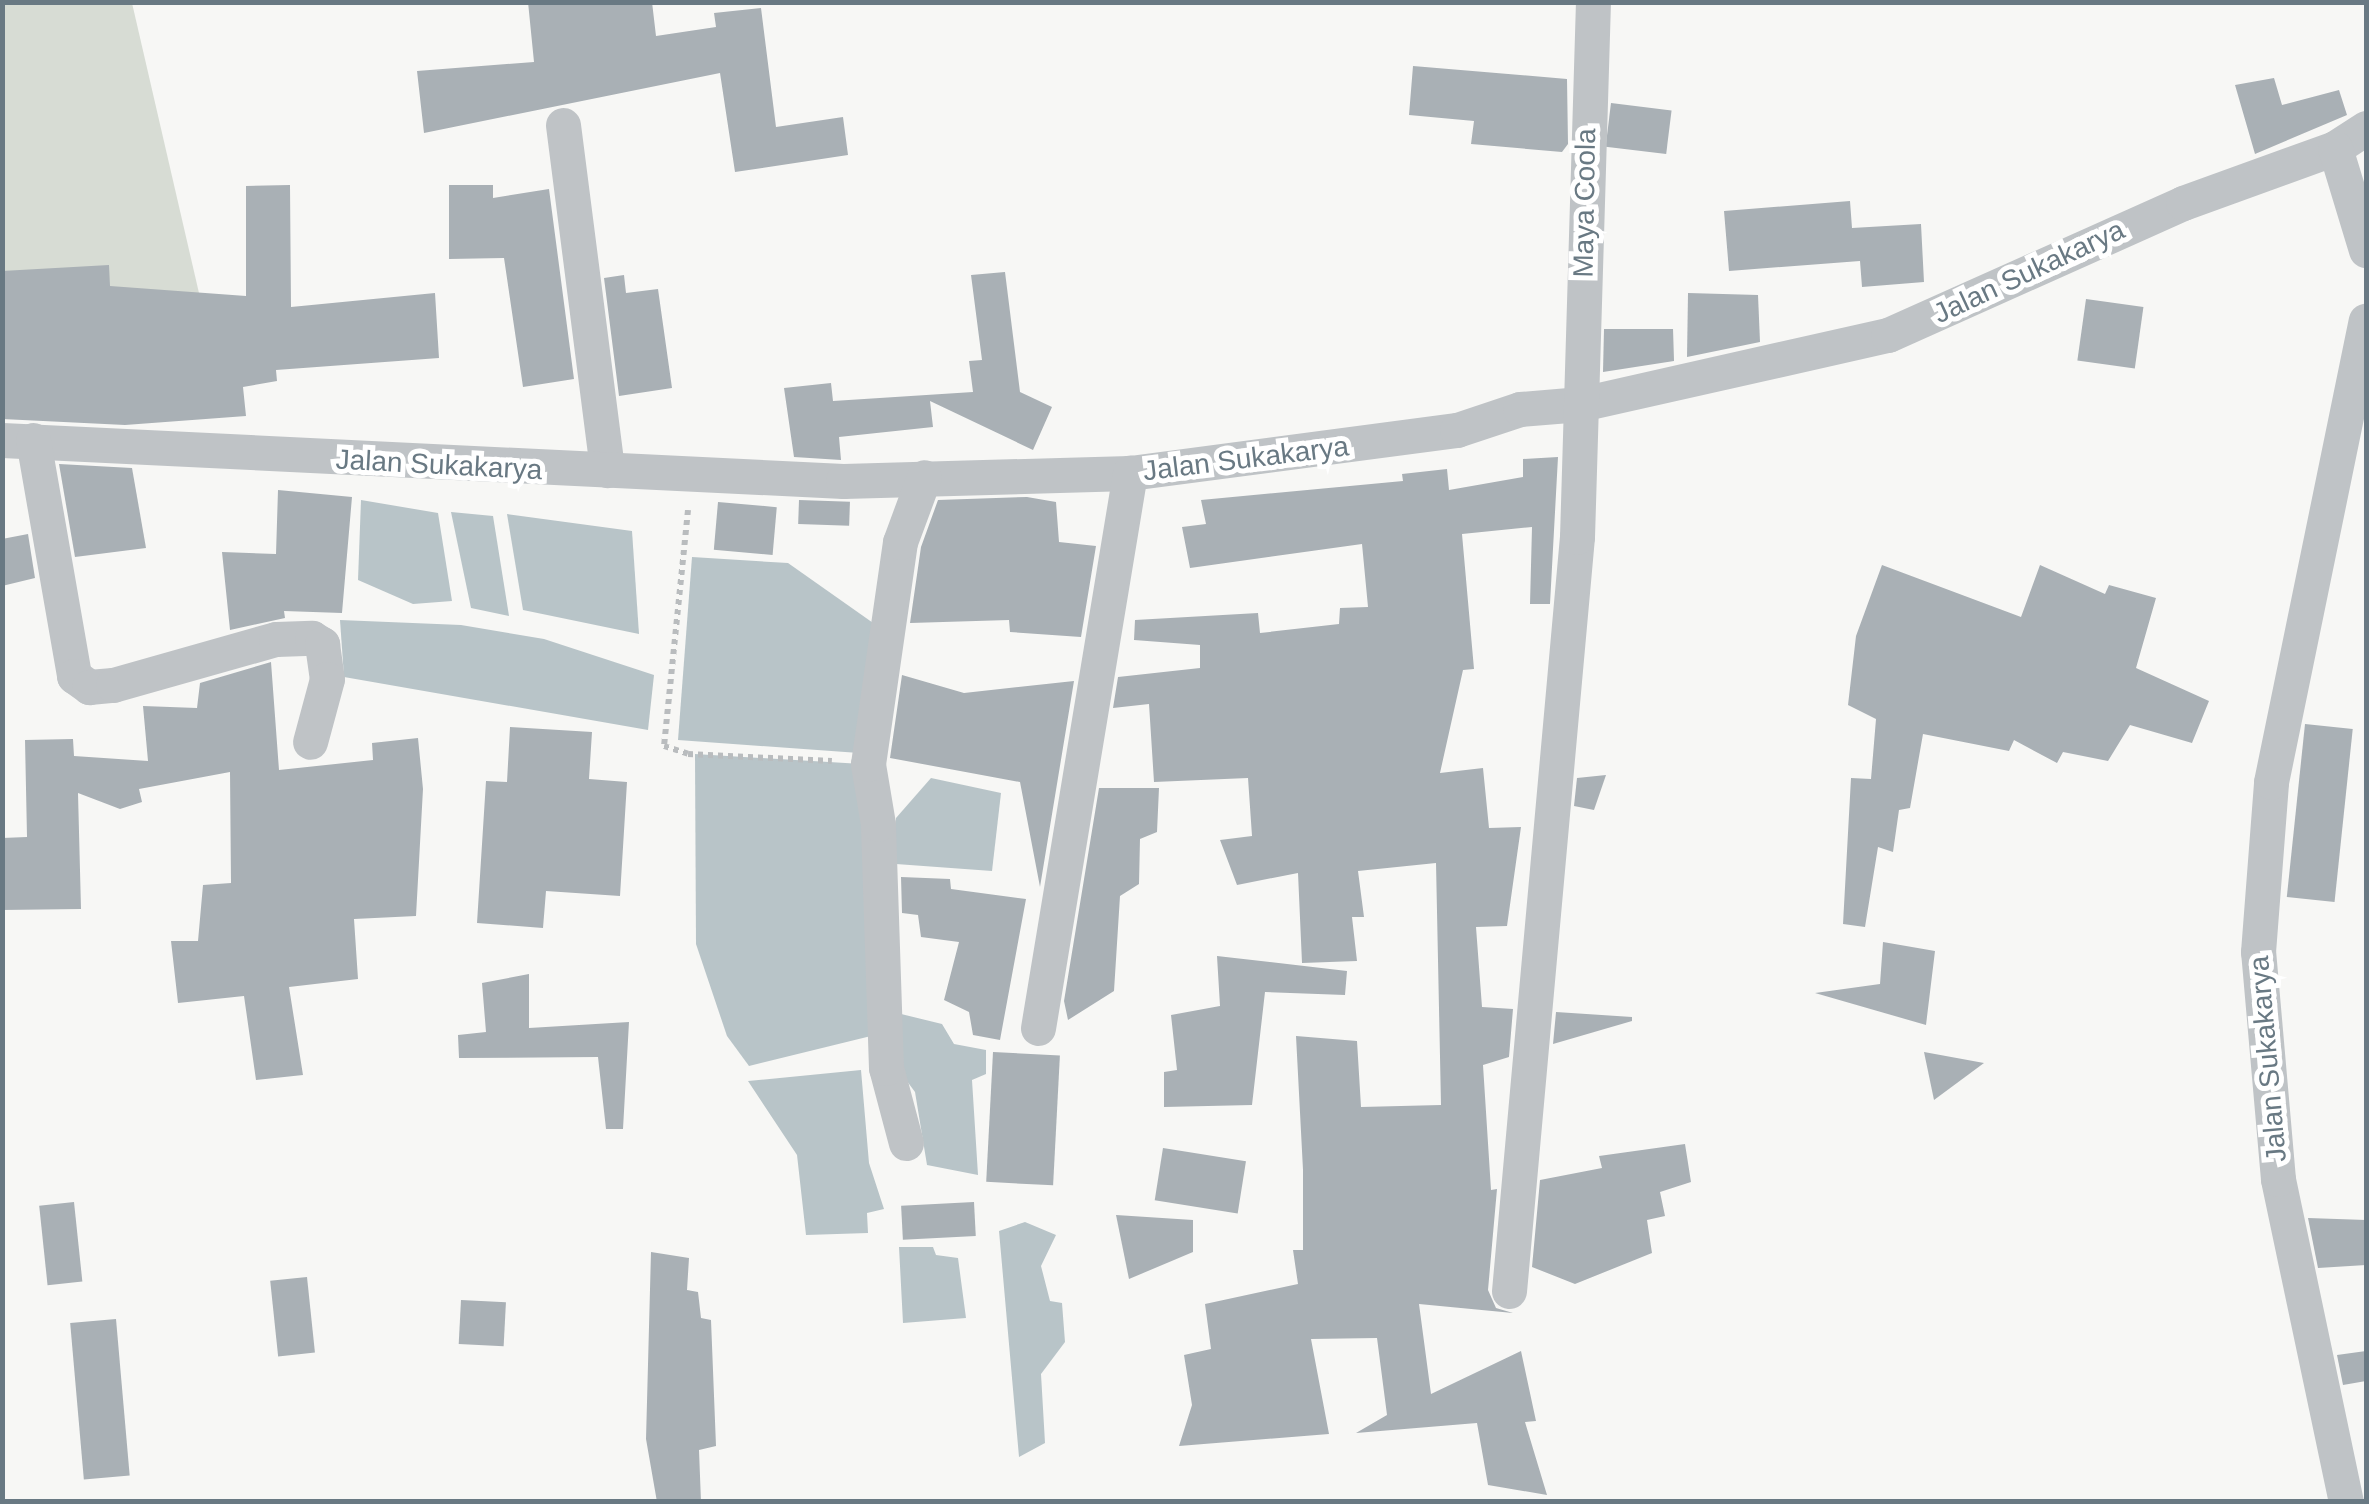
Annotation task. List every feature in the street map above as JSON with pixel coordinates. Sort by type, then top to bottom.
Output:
[{"type":"street","name":"Maya Coola","points":[[1510,1292],[1563,722],[1581,404],[1593,2]]},
{"type":"street","points":[[563,125],[606,470]]},
{"type":"street","name":"Jalan Sukakarya","points":[[18,440],[606,470],[691,469],[843,481],[1130,473],[1324,452],[1457,430],[1520,409],[1581,404],[1888,335],[2182,203],[2335,148],[2366,128]]},
{"type":"street","points":[[2335,148],[2366,250]]},
{"type":"street","name":"Jalan Sukakarya","points":[[2346,1502],[2281,1194],[2258,952],[2271,782],[2366,321]]},
{"type":"street","points":[[18,440],[80,683],[113,685],[276,639],[312,638],[322,644],[327,678],[310,742]]},
{"type":"street","points":[[1038,1028],[1130,473]]},
{"type":"street","points":[[906,1144],[886,1068],[878,824],[868,764],[900,542],[924,477]]},
{"type":"path","points":[[691,469],[664,746],[688,754],[868,764]]},
{"type":"shaded area","points":[[3,3],[132,3],[223,397],[3,389]]},
{"type":"shaded area","points":[[361,500],[438,513],[452,601],[413,604],[358,580]]},
{"type":"shaded area","points":[[451,512],[493,516],[509,616],[471,608]]},
{"type":"shaded area","points":[[507,514],[632,531],[639,634],[523,610]]},
{"type":"shaded area","points":[[692,557],[788,563],[876,625],[859,753],[678,740]]},
{"type":"shaded area","points":[[340,620],[461,625],[544,639],[654,675],[648,730],[344,677]]},
{"type":"shaded area","points":[[695,754],[862,764],[871,1036],[749,1066],[727,1036],[696,944]]},
{"type":"shaded area","points":[[931,778],[1001,793],[992,871],[896,864],[896,818]]},
{"type":"shaded area","points":[[897,1013],[942,1024],[954,1044],[986,1050],[986,1074],[972,1080],[978,1175],[927,1165],[915,1092],[895,1065]]},
{"type":"shaded area","points":[[861,1070],[869,1163],[884,1209],[867,1213],[868,1233],[806,1235],[797,1155],[748,1081]]},
{"type":"shaded area","points":[[1025,1222],[1056,1235],[1041,1266],[1050,1301],[1062,1303],[1065,1342],[1041,1374],[1045,1443],[1019,1457],[999,1231]]},
{"type":"shaded area","points":[[899,1247],[933,1247],[936,1255],[958,1258],[966,1318],[903,1323]]},
{"type":"building","points":[[528,2],[652,2],[656,36],[716,27],[714,13],[761,8],[776,127],[843,117],[848,155],[735,172],[720,73],[424,133],[417,71],[534,62]]},
{"type":"building","points":[[1413,66],[1567,79],[1568,144],[1562,152],[1471,144],[1474,121],[1409,115]]},
{"type":"building","points":[[2274,78],[2282,105],[2339,90],[2347,115],[2255,154],[2235,85]]},
{"type":"building","points":[[1611,103],[1672,110],[1666,154],[1606,147]]},
{"type":"building","points":[[290,185],[291,307],[435,293],[439,358],[276,370],[277,381],[243,387],[246,416],[125,425],[2,419],[2,271],[109,265],[110,286],[246,296],[246,186]]},
{"type":"building","points":[[449,185],[493,185],[493,198],[549,189],[574,379],[523,387],[504,258],[449,259]]},
{"type":"building","points":[[1850,201],[1852,228],[1921,224],[1924,282],[1862,287],[1860,261],[1729,271],[1724,211]]},
{"type":"building","points":[[1005,272],[1020,392],[1052,407],[1033,450],[930,401],[933,427],[839,437],[841,460],[794,457],[784,388],[831,383],[833,401],[973,392],[969,361],[982,360],[971,275]]},
{"type":"building","points":[[624,275],[626,293],[658,289],[672,388],[619,396],[604,278]]},
{"type":"building","points":[[1688,293],[1758,295],[1760,342],[1687,357]]},
{"type":"building","points":[[2086,299],[2143,307],[2135,368],[2077,360]]},
{"type":"building","points":[[1604,329],[1673,329],[1674,361],[1603,372]]},
{"type":"building","points":[[1558,457],[1550,604],[1530,604],[1532,527],[1462,534],[1474,669],[1463,670],[1440,773],[1483,768],[1489,828],[1521,827],[1507,926],[1476,927],[1482,1007],[1513,1009],[1509,1057],[1483,1065],[1491,1190],[1497,1189],[1488,1290],[1496,1308],[1513,1313],[1419,1304],[1431,1394],[1521,1351],[1536,1421],[1525,1422],[1547,1495],[1488,1485],[1477,1423],[1356,1433],[1387,1415],[1377,1338],[1311,1339],[1329,1434],[1179,1446],[1192,1405],[1184,1355],[1211,1349],[1205,1304],[1298,1284],[1293,1250],[1303,1250],[1303,1170],[1296,1036],[1357,1041],[1361,1107],[1441,1105],[1436,863],[1358,871],[1364,917],[1352,917],[1357,961],[1302,963],[1298,873],[1237,885],[1220,840],[1252,836],[1248,778],[1154,782],[1149,704],[1113,708],[1118,677],[1200,668],[1200,645],[1134,640],[1135,620],[1258,613],[1260,633],[1339,624],[1340,608],[1368,607],[1362,544],[1190,568],[1182,527],[1206,524],[1201,500],[1403,481],[1402,474],[1447,469],[1449,490],[1523,477],[1523,459]]},
{"type":"building","points":[[59,464],[132,468],[146,548],[75,557]]},
{"type":"building","points":[[278,490],[352,497],[342,613],[284,611],[285,618],[230,630],[222,552],[276,554]]},
{"type":"building","points":[[1027,497],[1056,502],[1059,542],[1096,546],[1081,637],[1010,632],[1009,620],[910,623],[921,547],[938,500]]},
{"type":"building","points":[[799,500],[850,502],[849,526],[798,524]]},
{"type":"building","points":[[718,502],[777,507],[773,555],[714,550]]},
{"type":"building","points":[[28,534],[35,578],[2,586],[2,539]]},
{"type":"building","points":[[1882,565],[2021,617],[2040,565],[2105,594],[2109,585],[2156,598],[2136,668],[2209,701],[2192,743],[2130,725],[2108,761],[2063,752],[2057,763],[2014,740],[2009,751],[1923,734],[1910,808],[1899,810],[1893,852],[1878,847],[1865,927],[1843,924],[1851,778],[1871,779],[1876,719],[1848,705],[1856,636]]},
{"type":"building","points":[[271,662],[279,770],[373,760],[372,743],[418,738],[423,789],[416,916],[354,919],[358,979],[289,987],[303,1075],[256,1080],[244,996],[178,1003],[171,941],[198,941],[203,885],[231,883],[230,772],[139,789],[142,802],[120,809],[78,793],[81,909],[2,910],[2,838],[27,837],[25,740],[73,739],[74,756],[148,761],[143,706],[197,708],[200,683]]},
{"type":"building","points":[[902,675],[964,693],[1074,681],[1040,887],[1020,782],[890,758]]},
{"type":"building","points":[[2305,724],[2353,729],[2335,902],[2287,897]]},
{"type":"building","points":[[510,727],[592,732],[589,779],[627,782],[620,896],[546,891],[543,928],[477,923],[486,781],[507,782]]},
{"type":"building","points":[[1606,775],[1594,810],[1574,806],[1577,778]]},
{"type":"building","points":[[1099,788],[1159,788],[1157,832],[1140,839],[1139,884],[1120,896],[1114,991],[1068,1020],[1064,1001]]},
{"type":"building","points":[[901,877],[950,879],[951,889],[1026,899],[1000,1040],[973,1035],[969,1012],[944,1000],[959,942],[921,937],[918,915],[902,913]]},
{"type":"building","points":[[1883,942],[1935,951],[1926,1025],[1815,993],[1880,984]]},
{"type":"building","points":[[1217,956],[1347,971],[1345,995],[1265,992],[1252,1105],[1164,1107],[1164,1072],[1177,1070],[1171,1015],[1220,1006]]},
{"type":"building","points":[[529,974],[529,1028],[629,1022],[623,1129],[606,1129],[598,1057],[459,1058],[458,1035],[486,1032],[482,983]]},
{"type":"building","points":[[1556,1012],[1632,1017],[1632,1021],[1553,1044]]},
{"type":"building","points":[[993,1052],[1060,1056],[1053,1185],[986,1182]]},
{"type":"building","points":[[1924,1052],[1984,1063],[1934,1100]]},
{"type":"building","points":[[1685,1144],[1691,1182],[1660,1192],[1665,1216],[1647,1220],[1652,1253],[1575,1284],[1532,1267],[1540,1180],[1602,1168],[1599,1156]]},
{"type":"building","points":[[1163,1148],[1246,1161],[1238,1213],[1155,1200]]},
{"type":"building","points":[[74,1202],[82,1282],[48,1285],[39,1206]]},
{"type":"building","points":[[974,1202],[976,1236],[903,1240],[901,1206]]},
{"type":"building","points":[[1116,1215],[1193,1220],[1193,1252],[1129,1279]]},
{"type":"building","points":[[2308,1218],[2366,1220],[2366,1265],[2318,1268]]},
{"type":"building","points":[[651,1252],[689,1258],[687,1290],[698,1292],[701,1318],[711,1320],[716,1446],[699,1450],[701,1502],[657,1502],[646,1439]]},
{"type":"building","points":[[307,1277],[315,1353],[278,1356],[270,1281]]},
{"type":"building","points":[[461,1300],[506,1302],[504,1346],[459,1344]]},
{"type":"building","points":[[116,1319],[130,1475],[84,1479],[70,1323]]},
{"type":"building","points":[[2366,1351],[2366,1381],[2343,1385],[2337,1355]]}]
